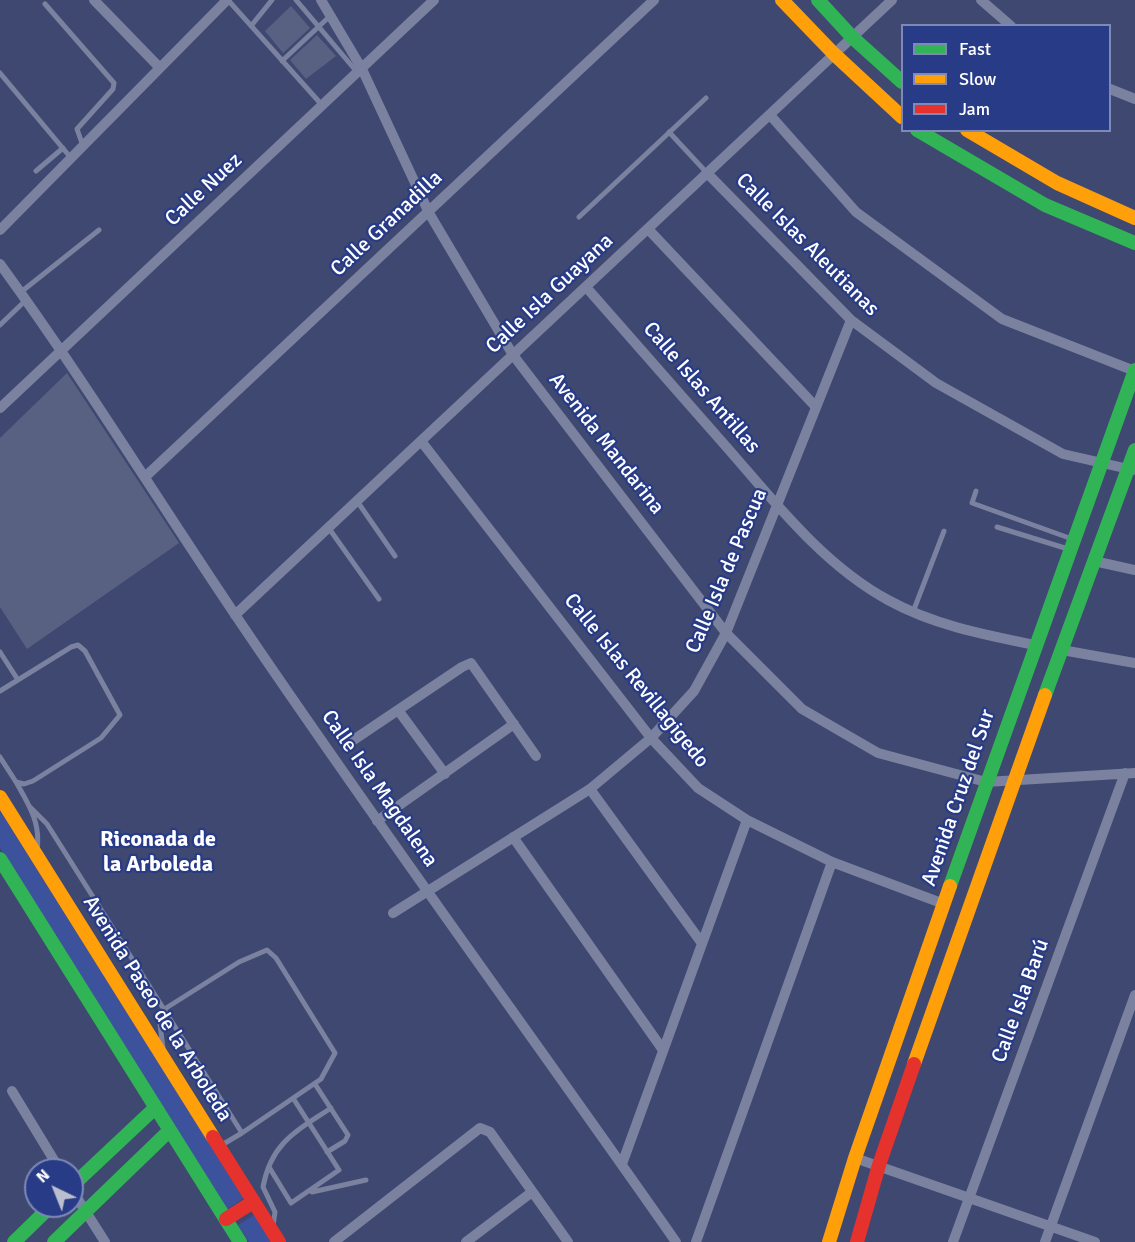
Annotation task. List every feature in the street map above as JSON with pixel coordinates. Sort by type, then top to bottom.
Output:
[{"type":"street","points":[[94,0],[160,68]]},
{"type":"street","points":[[0,230],[227,0]]},
{"type":"street","name":"Avenida Mandarina","points":[[321,0],[360,71],[429,213],[513,355],[726,633],[802,709],[878,753],[987,782],[1130,773]]},
{"type":"street","name":"Calle Nuez","points":[[0,408],[434,0]]},
{"type":"street","name":"Calle Granadilla","points":[[146,476],[654,0]]},
{"type":"street","points":[[782,0],[834,54],[901,115]]},
{"type":"street","points":[[818,0],[852,37],[901,80]]},
{"type":"street","name":"Calle Isla Guayana","points":[[235,615],[892,0]]},
{"type":"street","points":[[981,0],[1009,24]]},
{"type":"street","points":[[1111,89],[1135,99]]},
{"type":"street","points":[[770,115],[856,212],[1002,319],[1135,371]]},
{"type":"street","points":[[920,132],[1045,205],[1135,243]]},
{"type":"street","points":[[970,132],[1057,183],[1135,218]]},
{"type":"street","name":"Calle Islas Aleutianas","points":[[708,174],[851,320],[936,383],[1063,453],[1100,465],[1131,470]]},
{"type":"street","points":[[648,229],[816,407]]},
{"type":"street","name":"Calle Isla Magdalena","points":[[0,264],[63,350],[235,615],[377,821],[676,1242]]},
{"type":"street","name":"Calle Islas Antillas","points":[[586,287],[776,504],[859,582],[913,612],[980,634],[1035,645]]},
{"type":"street","name":"Calle Isla de Pascua","points":[[393,913],[590,789],[651,738],[694,691],[726,633],[851,320]]},
{"type":"street","name":"Avenida Cruz del Sur","points":[[830,1242],[855,1158],[1035,645],[1135,371]]},
{"type":"street","name":"Calle Islas Revillagigedo","points":[[420,441],[651,738],[698,788],[747,819],[832,862],[944,904]]},
{"type":"street","points":[[856,1242],[879,1165],[1013,781],[1094,561],[1131,470],[1135,450]]},
{"type":"street","points":[[1094,561],[1135,570]]},
{"type":"street","points":[[1051,601],[1076,611]]},
{"type":"street","points":[[1062,650],[1135,663]]},
{"type":"street","points":[[349,743],[471,663],[537,756]]},
{"type":"street","points":[[398,711],[445,774]]},
{"type":"street","points":[[377,821],[514,724]]},
{"type":"street","name":"Calle Isla Barú","points":[[953,1242],[1130,773]]},
{"type":"street","points":[[590,789],[700,942]]},
{"type":"street","name":"Avenida Paseo de la Arboleda","points":[[0,797],[276,1237]]},
{"type":"street","points":[[622,1164],[700,942],[747,819]]},
{"type":"street","points":[[513,837],[663,1050]]},
{"type":"street","points":[[0,860],[240,1242]]},
{"type":"street","points":[[696,1242],[832,862]]},
{"type":"street","points":[[1045,1242],[1135,995]]},
{"type":"street","points":[[12,1091],[53,1158]]},
{"type":"street","points":[[84,1176],[155,1108]]},
{"type":"street","points":[[340,1240],[475,1130],[483,1128],[490,1132],[568,1242]]},
{"type":"street","points":[[54,1242],[169,1131]]},
{"type":"street","points":[[855,1158],[1095,1242]]},
{"type":"street","points":[[466,1242],[532,1192]]},
{"type":"street","points":[[226,1219],[253,1202]]},
{"type":"street","points":[[84,1208],[105,1242]]},
{"type":"street","points":[[14,1242],[39,1218]]},
{"type":"lane","points":[[227,0],[323,106]]},
{"type":"lane","points":[[251,26],[272,0]]},
{"type":"lane","points":[[296,0],[360,71]]},
{"type":"lane","points":[[45,4],[114,83],[113,89],[77,129],[83,146]]},
{"type":"lane","points":[[282,61],[330,15]]},
{"type":"lane","points":[[0,73],[71,158]]},
{"type":"lane","points":[[579,217],[706,98]]},
{"type":"lane","points":[[669,132],[708,174]]},
{"type":"lane","points":[[36,171],[63,148]]},
{"type":"lane","points":[[0,325],[23,296],[99,230]]},
{"type":"lane","points":[[976,491],[972,503],[1072,545]]},
{"type":"lane","points":[[357,501],[395,556]]},
{"type":"lane","points":[[328,527],[379,599]]},
{"type":"lane","points":[[997,527],[1072,545]]},
{"type":"lane","points":[[913,612],[944,531]]},
{"type":"lane","points":[[0,691],[71,646],[78,645],[85,651],[120,715],[101,738],[66,762],[33,781],[24,784],[16,782]]},
{"type":"lane","points":[[1,656],[18,680]]},
{"type":"lane","points":[[0,758],[30,807],[39,835],[36,855]]},
{"type":"lane","points":[[30,807],[47,824],[242,1133]]},
{"type":"lane","points":[[171,1072],[162,1044],[159,1017],[163,1010],[239,962],[267,950],[276,958],[334,1049],[333,1060],[315,1084],[219,1147]]},
{"type":"lane","points":[[315,1084],[348,1135],[345,1141],[327,1152]]},
{"type":"lane","points":[[269,1167],[289,1202],[294,1202],[339,1170],[293,1098]]},
{"type":"lane","points":[[276,1237],[275,1212],[263,1187],[269,1167],[280,1144],[331,1108]]},
{"type":"lane","points":[[307,1192],[366,1180]]},
{"type":"shaded area","points":[[0,811],[244,1198],[227,1209],[0,848]]},
{"type":"shaded area","points":[[254,1215],[272,1242],[249,1242],[238,1225]]},
{"type":"building","points":[[291,6],[310,28],[283,53],[265,31]]},
{"type":"building","points":[[317,35],[336,56],[306,79],[290,60]]},
{"type":"building","points":[[67,373],[179,543],[27,649],[0,607],[0,438]]},
{"type":"traffic: fast","points":[[818,0],[852,37],[901,81]]},
{"type":"traffic: fast","points":[[920,132],[1045,205],[1135,243]]},
{"type":"traffic: fast","points":[[950,886],[1135,370]]},
{"type":"traffic: fast","points":[[1045,695],[1135,450]]},
{"type":"traffic: fast","points":[[0,859],[240,1242]]},
{"type":"traffic: fast","points":[[84,1175],[155,1108]]},
{"type":"traffic: fast","points":[[54,1242],[169,1131]]},
{"type":"traffic: fast","points":[[14,1242],[39,1218]]},
{"type":"traffic: slow","points":[[782,0],[834,54],[901,116]]},
{"type":"traffic: slow","points":[[970,132],[1057,183],[1135,218]]},
{"type":"traffic: slow","points":[[914,1064],[1045,695]]},
{"type":"traffic: slow","points":[[0,797],[213,1137]]},
{"type":"traffic: slow","points":[[829,1242],[855,1158],[950,886]]},
{"type":"traffic: jam","points":[[857,1242],[879,1165],[914,1064]]},
{"type":"traffic: jam","points":[[213,1137],[279,1242]]},
{"type":"traffic: jam","points":[[226,1219],[253,1202]]},
{"type":"district","name":"Riconada de la Arboleda","points":[[158,852]]}]
